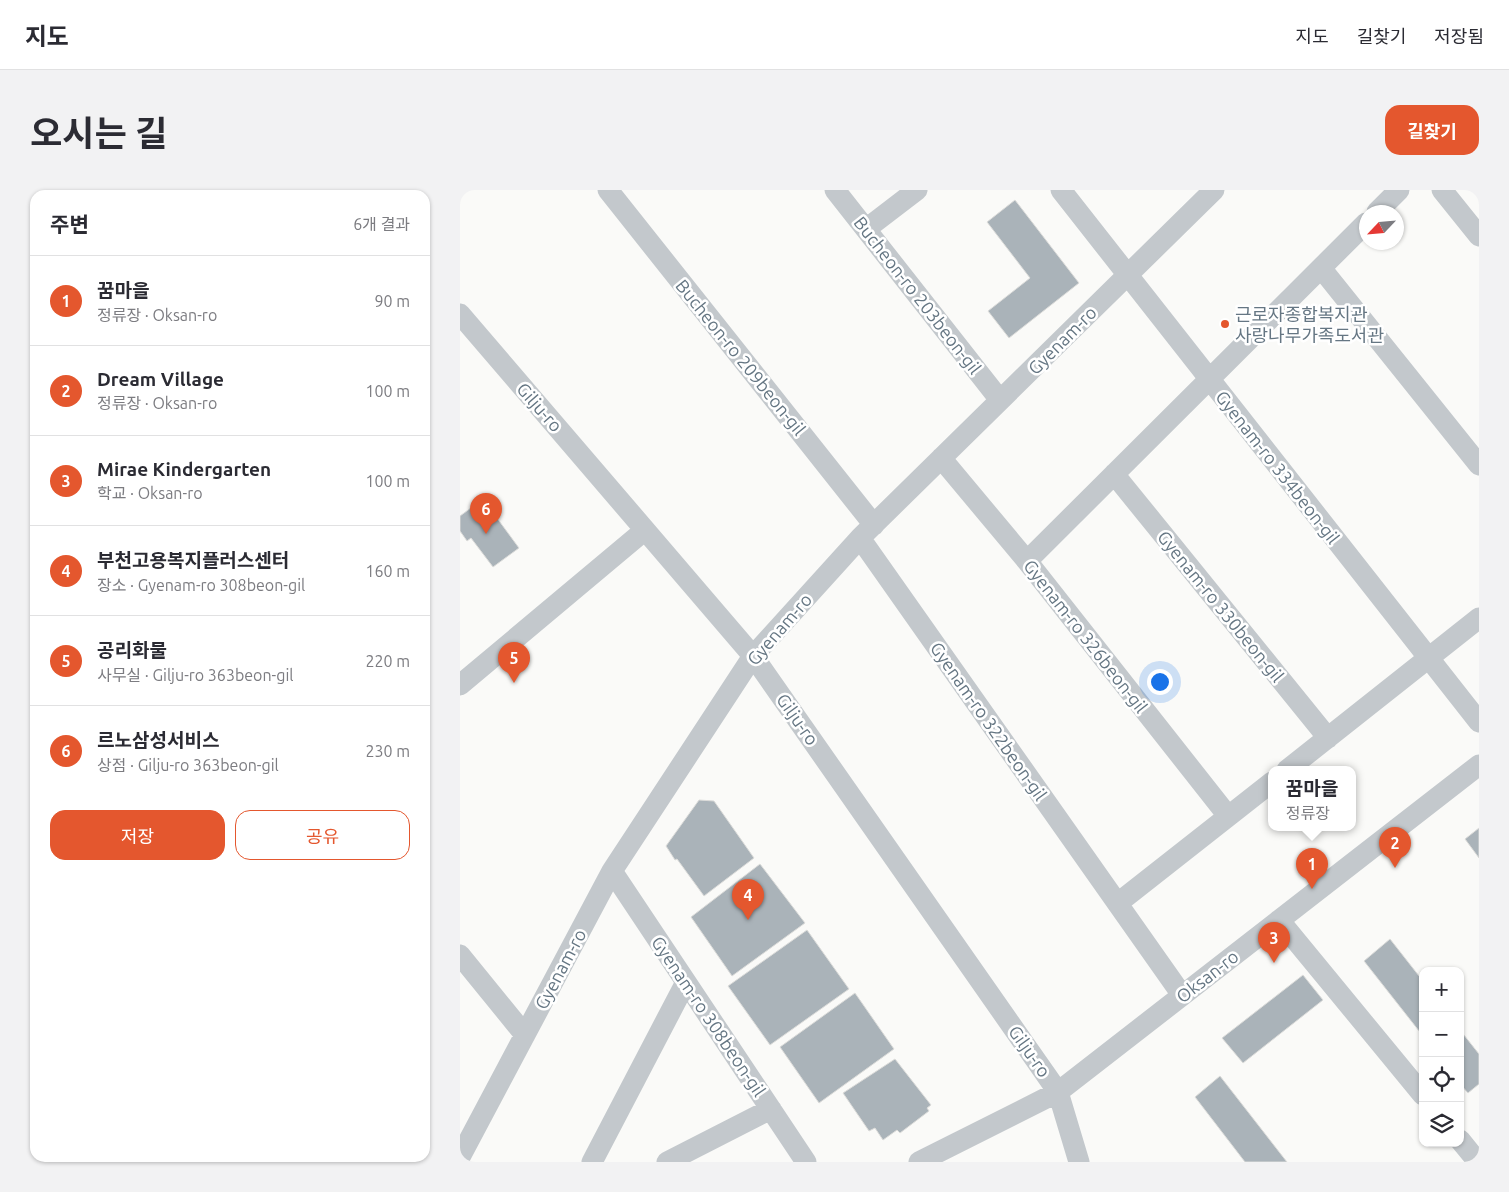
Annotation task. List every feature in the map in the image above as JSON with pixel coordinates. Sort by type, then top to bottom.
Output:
[{"type":"street","name":"Bucheon-ro 209beon-gil","points":[[608,190],[867,531]]},
{"type":"street","name":"Bucheon-ro 203beon-gil","points":[[835,190],[1000,400]]},
{"type":"street","points":[[866,229],[917,190]]},
{"type":"street","name":"Gyenam-ro 334beon-gil","points":[[1060,190],[1479,722]]},
{"type":"street","name":"Gyenam-ro","points":[[460,1157],[612,870],[753,656],[867,531],[1214,190]]},
{"type":"street","points":[[1384,205],[1399,190]]},
{"type":"street","points":[[1442,190],[1479,236]]},
{"type":"street","points":[[1027,561],[1359,230]]},
{"type":"street","points":[[1321,268],[1479,465]]},
{"type":"street","name":"Gilju-ro","points":[[460,314],[753,656],[1058,1092],[1079,1162]]},
{"type":"street","name":"Gyenam-ro 326beon-gil","points":[[941,458],[1027,561],[1228,816]]},
{"type":"street","name":"Gyenam-ro 330beon-gil","points":[[1114,474],[1328,738]]},
{"type":"street","points":[[460,685],[645,530]]},
{"type":"street","name":"Gyenam-ro 322beon-gil","points":[[867,531],[1182,995]]},
{"type":"street","points":[[1292,766],[1479,618]]},
{"type":"street","name":"Oksan-ro","points":[[919,1162],[1058,1092],[1479,765]]},
{"type":"street","points":[[1118,903],[1268,785]]},
{"type":"street","name":"Gyenam-ro 308beon-gil","points":[[612,870],[806,1162]]},
{"type":"street","points":[[1279,920],[1419,1090]]},
{"type":"street","points":[[460,955],[525,1035]]},
{"type":"street","points":[[592,1162],[686,982]]},
{"type":"street","points":[[667,1162],[771,1109]]},
{"type":"street","points":[[1464,1145],[1478,1162]]},
{"type":"building","points":[[1015,200],[1079,283],[1009,338],[988,311],[1030,278],[987,222]]},
{"type":"building","points":[[483,499],[519,548],[493,567],[471,538],[467,541],[460,531],[460,516]]},
{"type":"building","points":[[699,800],[714,801],[754,858],[704,896],[666,846]]},
{"type":"building","points":[[1479,828],[1479,858],[1465,839]]},
{"type":"building","points":[[760,864],[805,923],[732,976],[691,917]]},
{"type":"building","points":[[807,930],[849,989],[770,1045],[728,986]]},
{"type":"building","points":[[1390,939],[1419,976],[1419,1031],[1364,961]]},
{"type":"building","points":[[1303,975],[1323,1000],[1243,1063],[1222,1038]]},
{"type":"building","points":[[855,993],[894,1049],[819,1103],[780,1047]]},
{"type":"building","points":[[1464,1035],[1479,1054],[1479,1084],[1468,1093],[1464,1088]]},
{"type":"building","points":[[895,1059],[931,1105],[927,1108],[929,1111],[900,1133],[897,1130],[883,1140],[875,1128],[869,1131],[843,1093]]},
{"type":"building","points":[[1220,1076],[1287,1162],[1245,1162],[1195,1097]]},
{"type":"place","name":"근로자종합복지관 사랑나무가족도서관","points":[[1225,324]]},
{"type":"place","name":"르노삼성서비스","points":[[486,534]]},
{"type":"place","name":"공리화물","points":[[514,683]]},
{"type":"place","name":"Dream Village","points":[[1395,868]]},
{"type":"place","name":"꿈마을","points":[[1312,889]]},
{"type":"place","name":"부천고용복지플러스센터","points":[[748,920]]},
{"type":"place","name":"Mirae Kindergarten","points":[[1274,963]]}]
